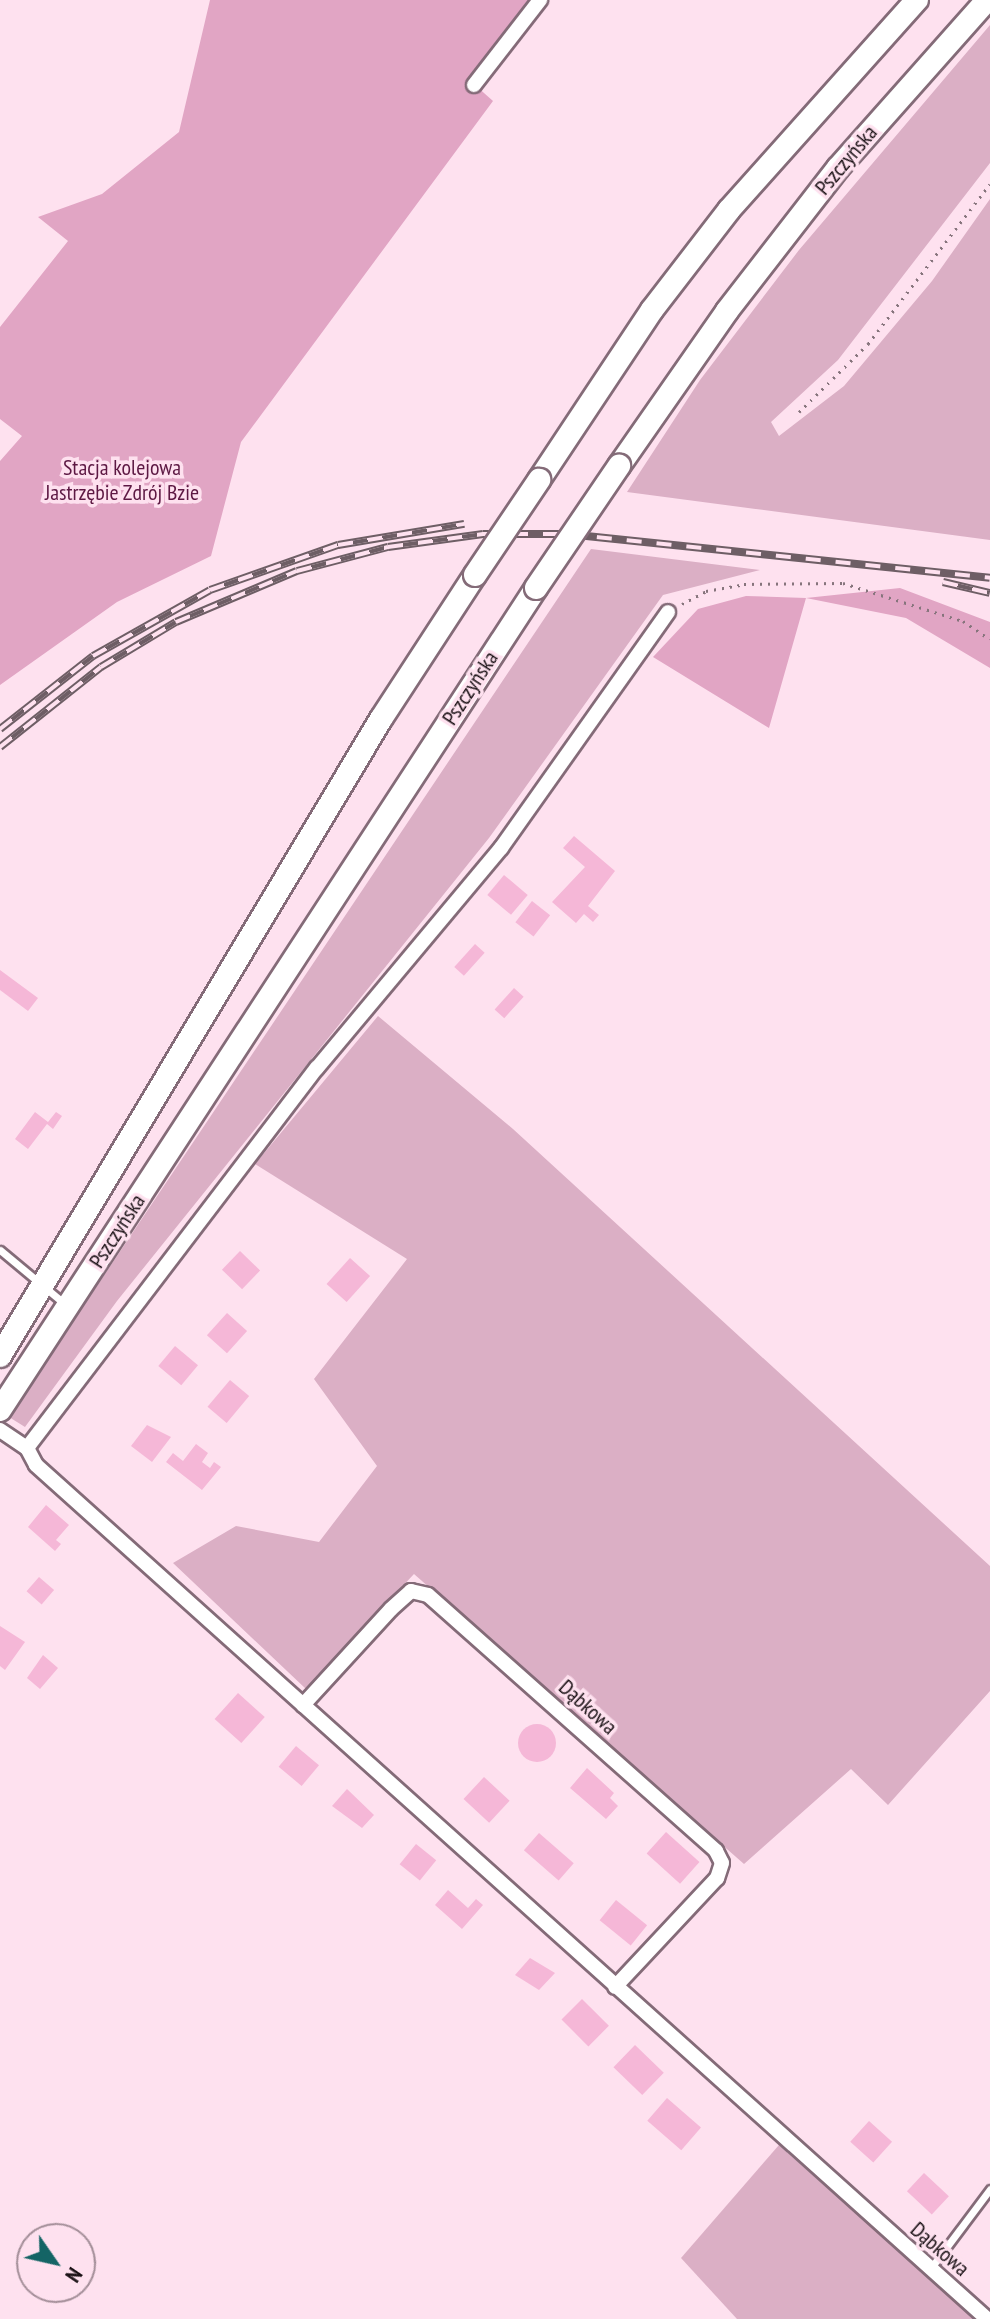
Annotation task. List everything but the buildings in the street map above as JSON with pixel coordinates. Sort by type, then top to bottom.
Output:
[{"type":"main road","name":"Pszczyńska","points":[[0,1356],[381,719],[652,310],[729,210],[917,0]]},
{"type":"main road","name":"Pszczyńska","points":[[0,1410],[536,588],[727,311],[829,179],[987,0]]},
{"type":"street","points":[[474,85],[540,0]]},
{"type":"street","points":[[27,1448],[317,1068],[501,848],[668,612]]},
{"type":"street","name":"Dąbkowa","points":[[0,1430],[27,1448],[36,1465],[987,2319]]},
{"type":"street","name":"Dąbkowa","points":[[303,1705],[411,1591],[428,1595],[705,1840],[722,1863],[717,1878],[615,1987]]},
{"type":"lane","points":[[0,1250],[68,1306]]},
{"type":"lane","points":[[930,2269],[990,2189]]},
{"type":"path","points":[[799,412],[868,344],[990,184]]},
{"type":"path","points":[[668,612],[706,591],[744,584],[843,583],[963,621],[990,639]]},
{"type":"shaded area","points":[[990,25],[990,163],[838,360],[771,422],[779,436],[844,386],[932,281],[990,199],[990,540],[627,492],[700,380],[799,250]]},
{"type":"shaded area","points":[[591,549],[760,570],[663,595],[489,838],[117,1301],[25,1427],[9,1417]]},
{"type":"shaded area","points":[[378,1016],[513,1129],[990,1566],[990,1691],[888,1805],[851,1769],[744,1864],[414,1574],[306,1689],[173,1563],[236,1526],[319,1542],[377,1466],[314,1379],[407,1259],[255,1164]]},
{"type":"shaded area","points":[[779,2145],[975,2319],[737,2319],[681,2258]]},
{"type":"green space","name":"Stacja kolejowa Jastrzębie Zdrój Bzie","points":[[210,0],[539,0],[475,85],[493,101],[241,442],[211,556],[117,602],[0,685],[0,461],[22,436],[0,419],[0,327],[68,241],[38,217],[102,194],[179,132]]},
{"type":"green space","points":[[900,588],[990,622],[990,668],[906,618],[806,598]]},
{"type":"green space","points":[[746,596],[806,598],[769,728],[653,657],[698,609]]},
{"type":"railway","points":[[0,729],[93,656],[210,590],[338,545],[464,524]]},
{"type":"railway","points":[[0,747],[101,667],[176,622],[297,571],[388,547],[483,534],[567,534],[990,578]]},
{"type":"railway","points":[[943,582],[990,593]]}]
